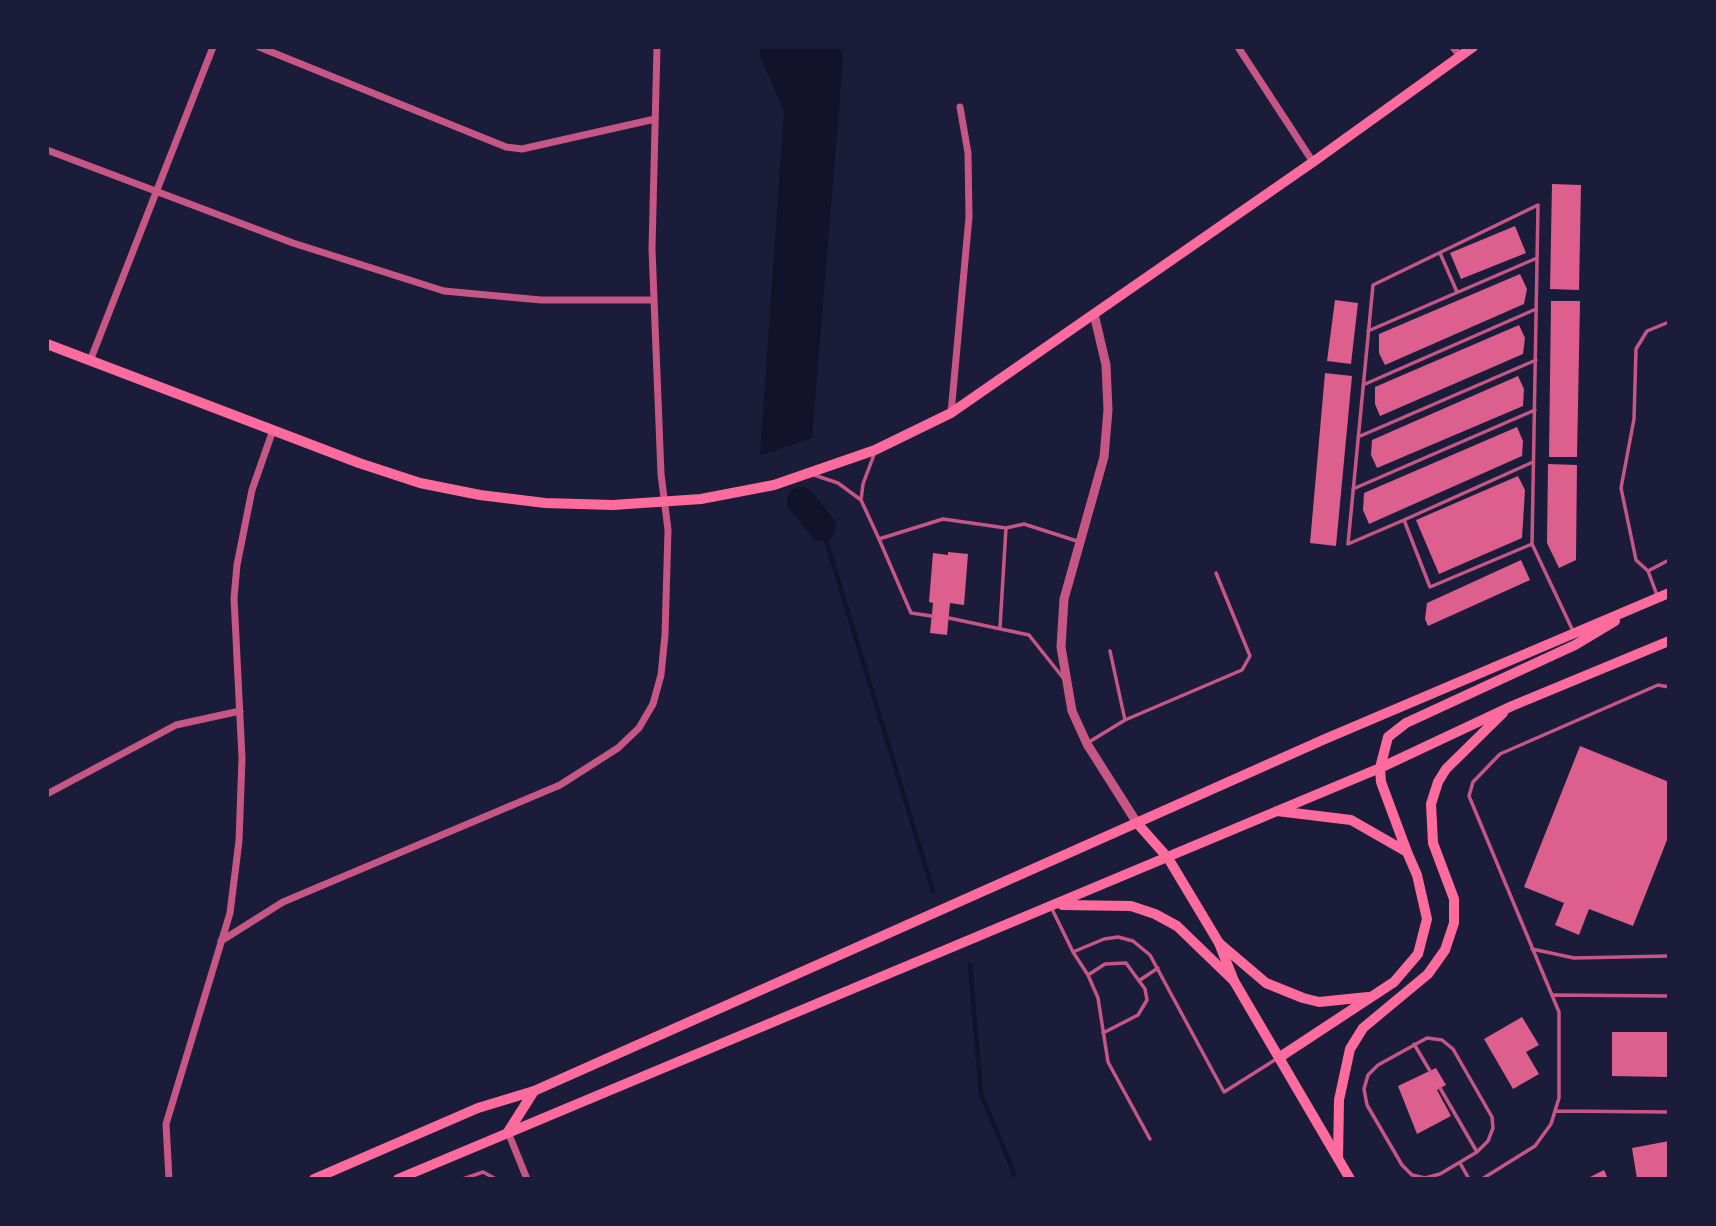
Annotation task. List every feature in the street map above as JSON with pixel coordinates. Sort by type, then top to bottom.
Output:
[{"type":"main road","points":[[47,344],[420,483],[480,495],[545,503],[613,505],[667,502],[746,491],[812,474],[875,450],[951,413],[1313,162],[1456,52],[1473,47]]},
{"type":"main road","points":[[314,1179],[478,1108],[534,1091],[1137,823],[1663,595]]},
{"type":"main road","points":[[1280,1056],[1394,982],[1418,954],[1425,935],[1425,901],[1381,782],[1380,768],[1388,737],[1406,723],[1575,645],[1634,607]]},
{"type":"main road","points":[[403,1178],[1168,858],[1380,768],[1512,706],[1669,641]]},
{"type":"main road","points":[[1338,1158],[1339,1100],[1350,1049],[1363,1028],[1428,974],[1445,950],[1454,923],[1454,899],[1433,843],[1431,804],[1438,782],[1446,769],[1512,706]]},
{"type":"main road","points":[[1274,811],[1351,820],[1407,852]]},
{"type":"main road","points":[[1137,823],[1168,858],[1219,943],[1234,981],[1350,1179]]},
{"type":"main road","points":[[1052,906],[1121,905],[1155,914],[1177,926],[1234,981]]},
{"type":"main road","points":[[1219,943],[1266,984],[1303,998],[1319,1002],[1371,996]]},
{"type":"main road","points":[[508,1132],[534,1091]]},
{"type":"street","points":[[90,361],[213,47]]},
{"type":"street","points":[[259,47],[506,147],[522,149],[655,119]]},
{"type":"street","points":[[221,941],[283,902],[560,785],[618,748],[632,735],[653,704],[661,675],[665,635],[667,502],[662,474],[654,300],[657,47]]},
{"type":"street","points":[[1238,47],[1313,162]]},
{"type":"street","points":[[951,413],[969,217],[968,153],[960,107]]},
{"type":"street","points":[[47,150],[293,243],[444,291],[541,300],[654,300]]},
{"type":"street","points":[[1094,314],[1107,365],[1108,410],[1104,457],[1064,599],[1062,647],[1072,711],[1087,744],[1137,823]]},
{"type":"street","points":[[169,1179],[166,1124],[230,913],[239,841],[240,711],[234,598],[237,565],[252,489],[273,430]]},
{"type":"street","points":[[47,794],[176,725],[240,711]]},
{"type":"street","points":[[508,1132],[527,1179]]},
{"type":"lane","points":[[1534,462],[1348,544],[1373,285],[1538,205],[1536,360],[1534,462],[1532,544],[1574,633]]},
{"type":"lane","points":[[1440,253],[1457,292]]},
{"type":"lane","points":[[1368,331],[1537,258]]},
{"type":"lane","points":[[1363,385],[1536,309]]},
{"type":"lane","points":[[1663,595],[1648,571],[1636,560],[1621,488],[1634,419],[1636,349],[1647,331],[1669,322]]},
{"type":"lane","points":[[1358,437],[1536,360]]},
{"type":"lane","points":[[1353,489],[1535,410]]},
{"type":"lane","points":[[875,450],[863,484],[862,500],[911,613],[932,616]]},
{"type":"lane","points":[[812,474],[838,483],[862,500]]},
{"type":"lane","points":[[879,540],[943,519],[1006,528],[1024,524],[1081,542]]},
{"type":"lane","points":[[1404,520],[1430,587],[1532,544]]},
{"type":"lane","points":[[1000,627],[1006,528]]},
{"type":"lane","points":[[1648,571],[1669,560]]},
{"type":"lane","points":[[1087,744],[1125,720],[1242,670],[1251,656],[1216,573]]},
{"type":"lane","points":[[949,618],[1029,635],[1066,681]]},
{"type":"lane","points":[[1110,651],[1125,720]]},
{"type":"lane","points":[[1482,1179],[1535,1146],[1551,1124],[1559,1098],[1559,1012],[1469,796],[1473,782],[1500,754],[1658,685],[1669,687]]},
{"type":"lane","points":[[1052,906],[1098,998],[1108,1062],[1150,1139]]},
{"type":"lane","points":[[1073,952],[1104,939],[1118,937],[1133,941],[1158,968],[1224,1092],[1280,1056]]},
{"type":"lane","points":[[1532,949],[1574,958],[1669,956]]},
{"type":"lane","points":[[1088,975],[1116,962],[1126,963],[1140,980],[1147,1000],[1143,1009],[1127,1022],[1103,1033]]},
{"type":"lane","points":[[1140,980],[1158,968]]},
{"type":"lane","points":[[1554,995],[1669,996]]},
{"type":"lane","points":[[1427,1038],[1442,1040],[1453,1049],[1492,1117],[1493,1128],[1488,1141],[1477,1152],[1426,1178],[1412,1175],[1402,1165],[1367,1105],[1364,1089],[1368,1075],[1378,1065],[1415,1044],[1427,1038]]},
{"type":"lane","points":[[1415,1044],[1430,1071]]},
{"type":"lane","points":[[1440,1088],[1477,1152]]},
{"type":"lane","points":[[1556,1111],[1669,1112]]},
{"type":"lane","points":[[1460,1163],[1469,1179]]},
{"type":"lane","points":[[464,1179],[484,1172],[496,1179]]},
{"type":"shaded area","points":[[760,47],[840,47],[843,59],[812,438],[760,455],[784,111],[760,56]]},
{"type":"building","points":[[1552,184],[1581,185],[1579,290],[1550,289]]},
{"type":"building","points":[[1515,226],[1526,253],[1461,279],[1450,253]]},
{"type":"building","points":[[1520,274],[1527,289],[1524,304],[1385,365],[1379,353],[1379,334]]},
{"type":"building","points":[[1335,300],[1358,303],[1351,364],[1327,361]]},
{"type":"building","points":[[1551,301],[1580,301],[1577,457],[1549,457]]},
{"type":"building","points":[[1519,325],[1525,338],[1523,354],[1380,416],[1375,404],[1375,387]]},
{"type":"building","points":[[1325,373],[1352,376],[1336,546],[1310,543]]},
{"type":"building","points":[[1518,376],[1524,389],[1523,406],[1377,468],[1371,455],[1372,440]]},
{"type":"building","points":[[1517,427],[1523,441],[1522,456],[1369,524],[1363,510],[1364,493]]},
{"type":"building","points":[[1548,464],[1577,465],[1576,560],[1559,568],[1547,543]]},
{"type":"building","points":[[1518,476],[1525,490],[1522,538],[1439,574],[1416,520]]},
{"type":"building","points":[[948,552],[968,554],[964,605],[950,603],[947,635],[930,633],[933,603],[929,602],[933,553],[948,555]]},
{"type":"building","points":[[1521,560],[1530,580],[1428,626],[1425,619],[1427,603]]},
{"type":"building","points":[[1580,746],[1669,782],[1669,835],[1633,926],[1589,909],[1579,935],[1555,925],[1564,903],[1524,887]]},
{"type":"building","points":[[1522,1017],[1539,1045],[1526,1052],[1539,1074],[1513,1089],[1484,1039]]},
{"type":"building","points":[[1612,1032],[1669,1032],[1669,1077],[1612,1076]]},
{"type":"building","points":[[1436,1068],[1446,1085],[1437,1090],[1451,1116],[1417,1134],[1398,1086]]},
{"type":"building","points":[[1669,1141],[1669,1179],[1637,1179],[1632,1148]]},
{"type":"building","points":[[1604,1170],[1608,1179],[1586,1179]]},
{"type":"waterway","points":[[801,501],[822,527]]},
{"type":"waterway","points":[[822,527],[933,891]]},
{"type":"waterway","points":[[970,965],[981,1094],[1014,1173],[1013,1179]]}]
